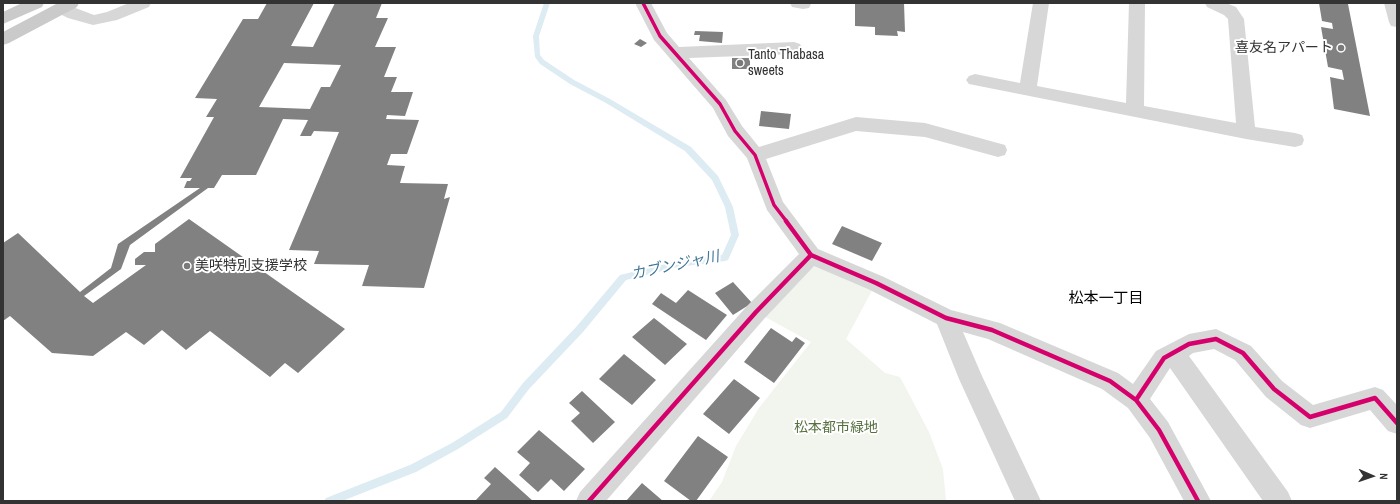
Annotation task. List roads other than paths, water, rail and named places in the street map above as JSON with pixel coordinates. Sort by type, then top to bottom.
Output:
[{"type":"main road","points":[[3,19],[36,3]]},
{"type":"main road","points":[[3,39],[66,6]]},
{"type":"street","points":[[66,6],[74,14],[93,20],[111,16],[143,3]]},
{"type":"street","points":[[643,3],[660,36],[720,104],[735,131],[755,155],[774,205],[811,255],[876,283],[946,318],[992,330],[1110,381],[1136,400],[1159,430],[1198,501]]},
{"type":"street","points":[[1028,90],[1041,3]]},
{"type":"street","points":[[1136,111],[1137,3]]},
{"type":"street","points":[[1213,3],[1230,11],[1236,20],[1246,132]]},
{"type":"street","points":[[1392,3],[1397,22]]},
{"type":"street","points":[[675,53],[794,48]]},
{"type":"street","points":[[975,80],[1246,132],[1296,140]]},
{"type":"street","points":[[755,155],[856,124],[925,130],[998,150]]},
{"type":"street","points":[[589,501],[756,312],[811,255]]},
{"type":"street","points":[[946,318],[971,379],[1028,501]]},
{"type":"street","points":[[1136,400],[1164,358],[1189,344],[1216,340],[1243,353],[1274,388],[1310,417],[1375,398],[1397,423]]},
{"type":"street","points":[[1172,353],[1279,501]]},
{"type":"waterway","name":"カブンジャ川","points":[[329,501],[413,469],[455,446],[504,415],[526,386],[580,329],[623,277],[678,264],[725,258],[735,235],[729,207],[715,178],[688,149],[608,101],[572,82],[542,62],[537,55],[536,36],[547,3]]},
{"type":"place","name":"喜友名アパート","points":[[1341,48]]},
{"type":"place","name":"Tanto Thabasa sweets","points":[[740,63]]},
{"type":"place","name":"美咲特別支援学校","points":[[187,266]]},
{"type":"district","name":"松本一丁目","points":[[1106,299]]},
{"type":"park label","name":"松本都市緑地","points":[[836,428]]}]
